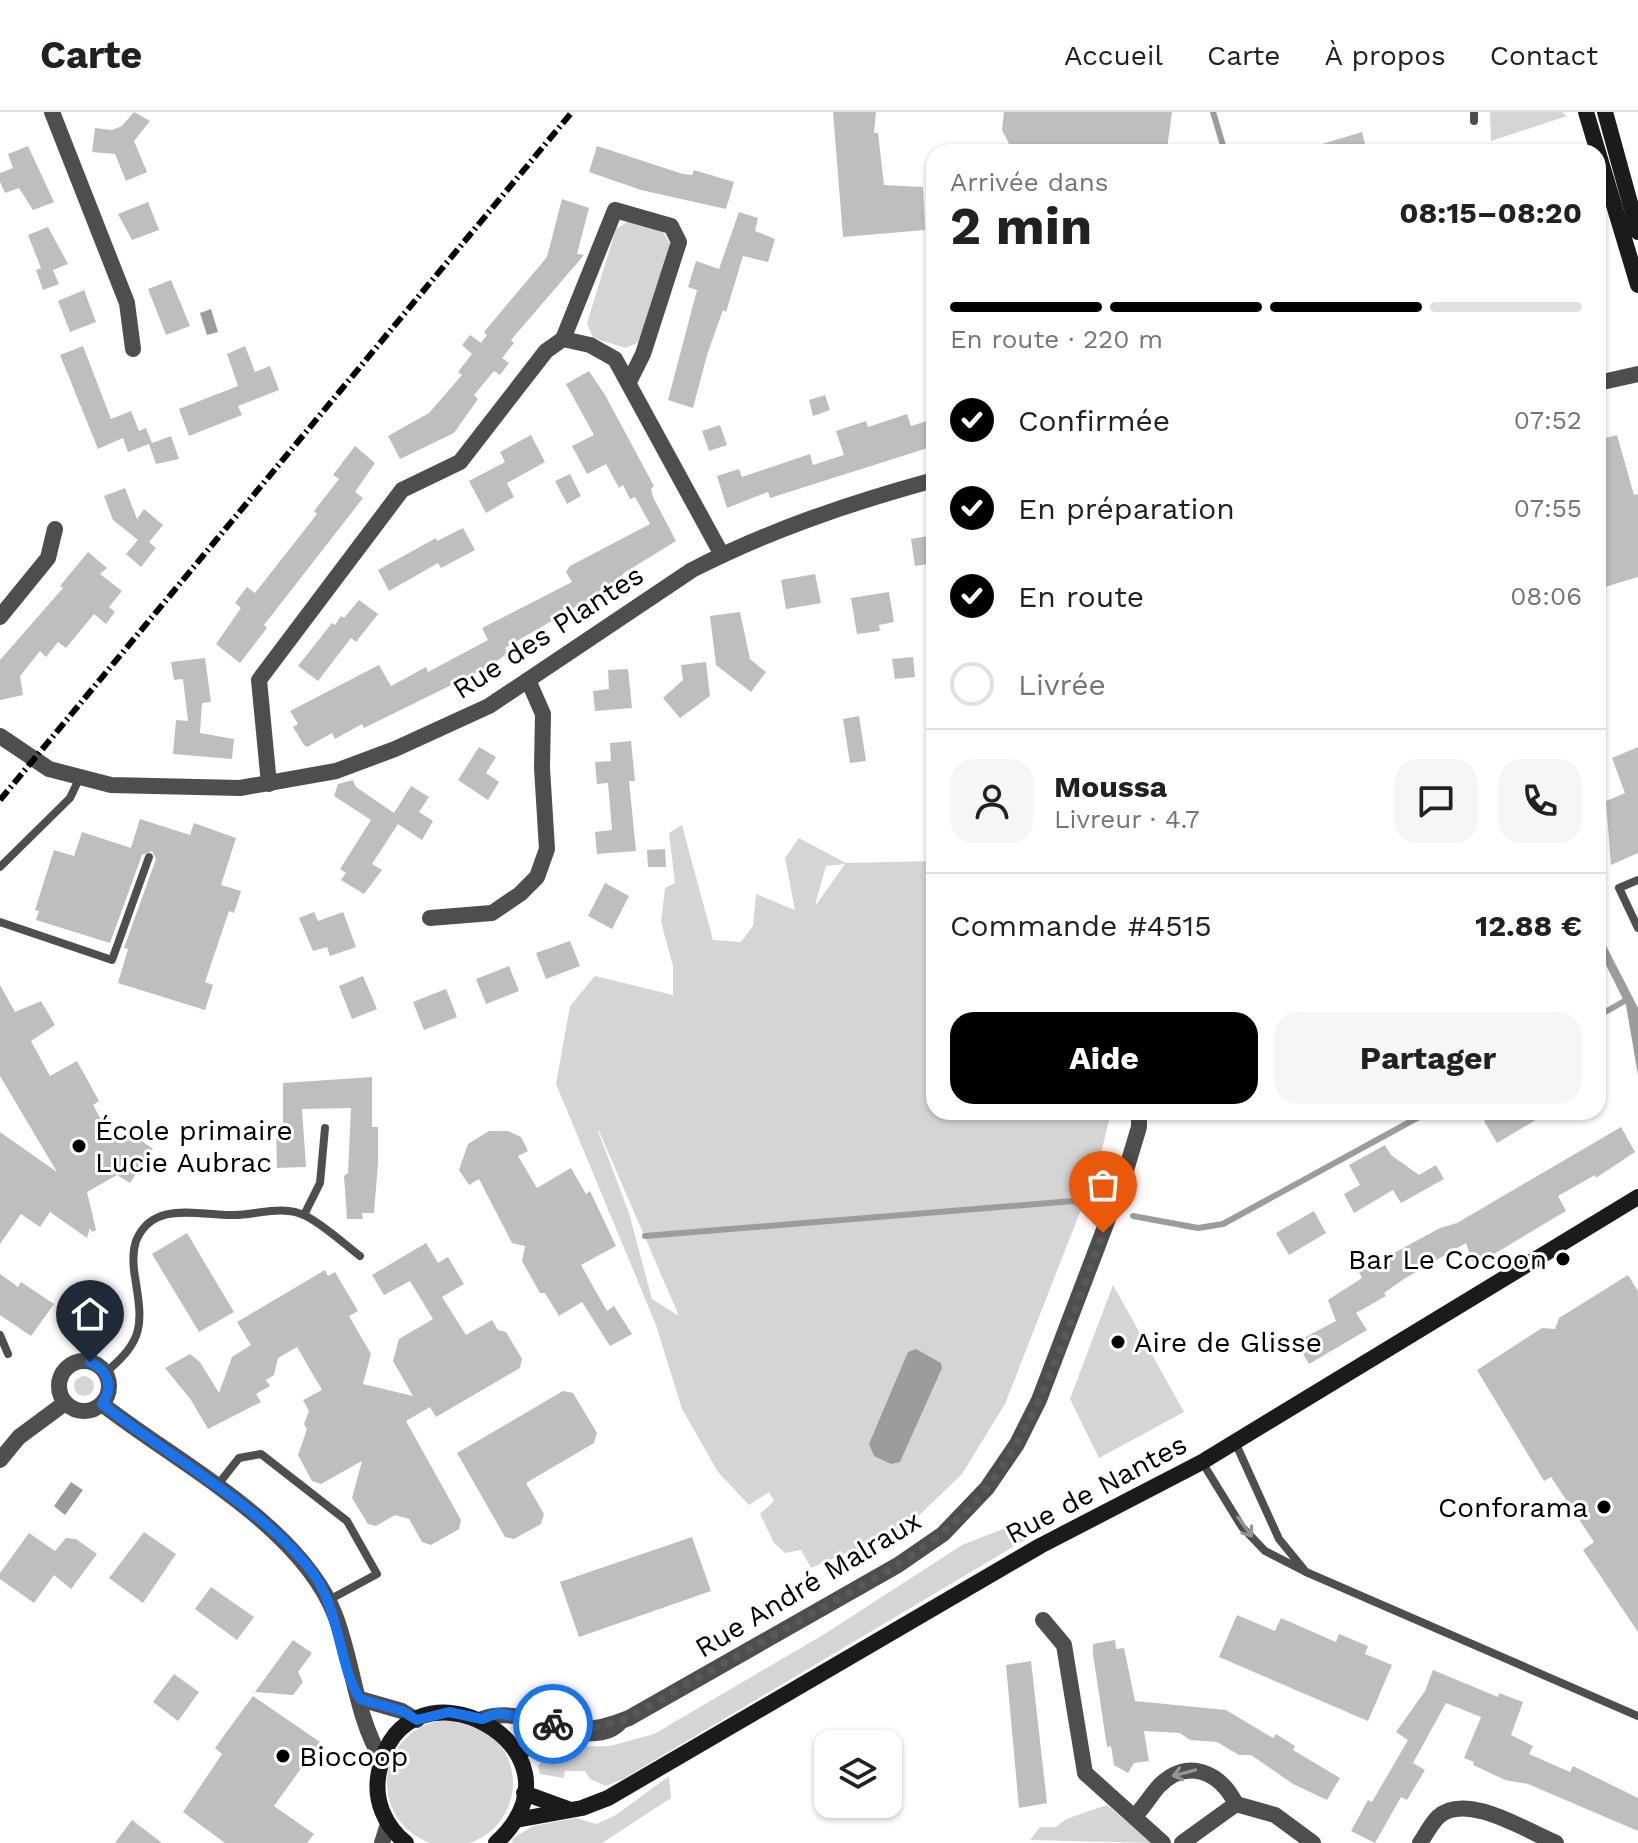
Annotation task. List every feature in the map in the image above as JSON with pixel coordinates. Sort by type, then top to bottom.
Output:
[{"type":"main road","points":[[1586,112],[1596,144]]},
{"type":"main road","points":[[1605,112],[1638,232]]},
{"type":"main road","points":[[1606,179],[1638,285]]},
{"type":"main road","name":"Rue de Nantes","points":[[516,1820],[569,1810],[608,1798],[1040,1546],[1202,1462],[1638,1197]]},
{"type":"main road","points":[[406,1843],[388,1824],[378,1792],[382,1760],[390,1744],[417,1720],[449,1712],[482,1719],[497,1729],[519,1758],[524,1793],[516,1820],[496,1843]]},
{"type":"main road","points":[[524,1793],[569,1810]]},
{"type":"street","points":[[52,112],[127,303],[133,349]]},
{"type":"street","points":[[269,784],[259,680],[402,490],[460,462],[546,351],[563,339],[615,210],[671,226],[679,242],[643,354],[629,382]]},
{"type":"street","points":[[563,339],[590,345],[615,359],[722,555]]},
{"type":"street","points":[[1606,381],[1638,374]]},
{"type":"street","name":"Rue des Plantes","points":[[0,736],[49,769],[79,779],[160,789],[216,789],[269,784],[360,764],[465,718],[528,680],[692,570],[722,555],[818,514],[926,482]]},
{"type":"street","points":[[0,617],[48,558],[55,529]]},
{"type":"street","points":[[430,918],[492,913],[520,894],[537,877],[547,849],[542,768],[543,714],[528,680]]},
{"type":"street","name":"Rue André Malraux","points":[[482,1719],[498,1713],[574,1729],[611,1725],[629,1718],[898,1565],[943,1534],[987,1488],[1017,1444],[1039,1400],[1124,1177],[1139,1120]]},
{"type":"street","points":[[84,1361],[96,1364],[105,1373],[109,1385],[102,1404],[83,1411],[65,1403],[58,1385],[66,1367],[84,1361]]},
{"type":"street","points":[[0,1460],[19,1437],[65,1403]]},
{"type":"street","points":[[102,1404],[273,1529],[316,1578],[327,1601],[382,1760]]},
{"type":"street","points":[[1043,1620],[1064,1645],[1085,1773],[1163,1843]]},
{"type":"street","points":[[360,1699],[402,1711],[417,1720]]},
{"type":"street","points":[[1135,1816],[1161,1784],[1176,1773],[1194,1769],[1222,1782],[1236,1804],[1275,1815],[1313,1843]]},
{"type":"street","points":[[1182,1843],[1236,1804]]},
{"type":"street","points":[[1420,1843],[1438,1817],[1460,1806],[1476,1809],[1556,1843]]},
{"type":"street","points":[[382,1843],[388,1824]]},
{"type":"lane","points":[[0,867],[70,798],[79,779]]},
{"type":"lane","points":[[0,922],[112,960],[149,857]]},
{"type":"lane","points":[[1638,880],[1619,888],[1638,928]]},
{"type":"lane","points":[[304,1215],[320,1183],[325,1128]]},
{"type":"lane","points":[[105,1373],[137,1341],[141,1322],[133,1252],[142,1229],[174,1212],[235,1215],[268,1210],[304,1215],[360,1256]]},
{"type":"lane","points":[[0,1335],[8,1354]]},
{"type":"lane","points":[[1235,1442],[1258,1500],[1279,1539],[1306,1572]]},
{"type":"lane","points":[[216,1488],[239,1458],[261,1454],[347,1521],[377,1574],[327,1601]]},
{"type":"lane","points":[[1202,1462],[1242,1527],[1265,1551],[1306,1572],[1638,1716]]},
{"type":"lane","points":[[519,1758],[551,1739],[604,1736],[619,1731],[629,1718]]},
{"type":"shaded area","points":[[1490,112],[1562,112],[1567,116],[1491,141]]},
{"type":"shaded area","points":[[629,221],[662,230],[670,244],[641,336],[637,343],[626,348],[593,338],[587,323],[616,229]]},
{"type":"shaded area","points":[[211,309],[218,332],[207,335],[200,313]]},
{"type":"shaded area","points":[[682,825],[713,940],[741,942],[753,926],[756,894],[795,910],[785,858],[799,838],[846,863],[926,861],[926,1120],[1109,1120],[1098,1166],[1005,1404],[962,1474],[908,1526],[811,1568],[801,1550],[785,1553],[774,1543],[760,1514],[774,1501],[769,1492],[749,1505],[718,1472],[682,1409],[656,1325],[556,1084],[570,1006],[595,976],[673,995],[673,966],[661,922],[665,888],[675,883],[669,833]],"holes":[[[845,864],[816,905],[826,866]],[[599,1131],[679,1316],[652,1299],[629,1213]]]},
{"type":"shaded area","points":[[1606,946],[1638,1008],[1638,1075],[1626,1005],[1606,965]]},
{"type":"shaded area","name":"Aire de Glisse","points":[[1113,1285],[1184,1412],[1099,1458],[1070,1399]]},
{"type":"shaded area","points":[[916,1349],[941,1363],[942,1368],[900,1462],[891,1464],[874,1456],[869,1444],[908,1352]]},
{"type":"shaded area","points":[[80,1376],[88,1376],[94,1386],[88,1396],[80,1396],[74,1390],[74,1382]]},
{"type":"shaded area","points":[[71,1482],[83,1490],[65,1515],[54,1506]]},
{"type":"shaded area","points":[[1008,1527],[1028,1538],[623,1779],[606,1786],[590,1779],[585,1771],[565,1771],[564,1778],[540,1774],[538,1766],[545,1756],[568,1747],[610,1746],[654,1734],[823,1635],[962,1545]]},
{"type":"shaded area","points":[[438,1721],[462,1721],[485,1731],[502,1748],[512,1771],[512,1795],[502,1818],[485,1835],[465,1844],[435,1844],[415,1835],[398,1818],[388,1795],[388,1771],[398,1748],[415,1731]]},
{"type":"shaded area","points":[[669,1776],[671,1798],[602,1843],[512,1843],[513,1838],[533,1826],[576,1818],[596,1824],[616,1815]]},
{"type":"shaded area","points":[[1107,1805],[1152,1843],[1030,1840],[1040,1827],[1056,1827],[1066,1819]]},
{"type":"building","points":[[134,112],[150,121],[134,141],[147,172],[126,181],[115,154],[92,152],[95,128],[112,130],[122,126]]},
{"type":"building","points":[[833,112],[876,112],[874,133],[878,133],[884,185],[923,187],[925,230],[843,237]]},
{"type":"building","points":[[1004,112],[1172,112],[1168,144],[1009,144],[1002,130]]},
{"type":"building","points":[[1362,132],[1365,144],[1322,144]]},
{"type":"building","points":[[28,146],[54,202],[33,210],[19,188],[5,193],[0,182],[0,173],[13,168],[8,154]]},
{"type":"building","points":[[597,146],[683,174],[692,175],[694,170],[734,182],[726,209],[641,190],[589,172]]},
{"type":"building","points":[[562,199],[589,208],[577,254],[584,255],[511,340],[514,343],[502,358],[509,363],[500,375],[494,371],[474,395],[478,399],[454,433],[400,459],[388,436],[429,413],[462,375],[458,372],[472,354],[462,345],[470,335],[481,343],[487,335],[484,332],[547,257]]},
{"type":"building","points":[[148,202],[159,230],[132,240],[118,214]]},
{"type":"building","points":[[739,212],[758,218],[755,231],[775,239],[768,262],[743,256],[726,312],[723,310],[707,355],[693,408],[668,400],[697,290],[688,287],[696,261],[719,269]]},
{"type":"building","points":[[48,227],[68,264],[53,270],[59,284],[43,290],[36,270],[41,268],[28,235]]},
{"type":"building","points":[[171,280],[190,326],[166,335],[148,289]]},
{"type":"building","points":[[84,290],[96,322],[70,332],[58,301]]},
{"type":"building","points":[[83,346],[111,419],[131,411],[139,431],[146,428],[152,443],[171,436],[179,459],[156,464],[149,444],[128,452],[123,438],[98,449],[60,355]]},
{"type":"building","points":[[245,346],[255,372],[270,366],[279,390],[238,406],[242,415],[189,436],[179,409],[238,386],[227,354]]},
{"type":"building","points":[[589,371],[654,486],[651,489],[653,497],[676,541],[624,573],[617,580],[619,582],[505,648],[508,653],[490,666],[364,728],[362,724],[335,739],[332,733],[307,747],[304,745],[293,727],[298,724],[290,711],[379,665],[391,686],[426,667],[428,672],[488,640],[482,628],[572,582],[566,572],[570,566],[650,524],[635,497],[630,499],[623,485],[619,488],[606,464],[587,474],[572,446],[594,435],[566,384]]},
{"type":"building","points":[[825,395],[830,410],[813,416],[809,400]]},
{"type":"building","points":[[907,414],[911,426],[926,421],[926,449],[770,498],[768,492],[727,508],[717,476],[739,469],[742,477],[810,454],[813,465],[844,455],[836,431],[866,421],[868,427]]},
{"type":"building","points":[[720,425],[727,445],[709,451],[702,431]]},
{"type":"building","points":[[531,435],[545,462],[507,483],[514,497],[486,513],[469,481],[505,462],[500,452]]},
{"type":"building","points":[[1617,435],[1634,495],[1638,494],[1638,577],[1606,587],[1606,438]]},
{"type":"building","points":[[355,446],[375,463],[355,492],[363,498],[264,625],[267,628],[240,663],[216,644],[241,608],[235,603],[247,587],[255,593],[317,514],[314,511],[339,479],[333,475]]},
{"type":"building","points":[[570,474],[581,496],[567,504],[555,481]]},
{"type":"building","points":[[125,488],[137,519],[144,509],[163,525],[149,542],[156,548],[141,567],[126,554],[138,540],[113,520],[104,496]]},
{"type":"building","points":[[463,528],[475,550],[441,568],[438,563],[389,591],[378,570],[436,538],[437,541]]},
{"type":"building","points":[[926,536],[926,564],[915,566],[911,539]]},
{"type":"building","points":[[88,552],[107,568],[100,574],[122,591],[109,607],[115,612],[106,624],[94,614],[66,648],[58,642],[46,657],[40,651],[20,676],[23,695],[0,700],[0,660],[63,588],[60,586]]},
{"type":"building","points":[[815,574],[821,603],[786,609],[781,580]]},
{"type":"building","points":[[889,592],[894,622],[879,625],[880,631],[857,634],[851,598]]},
{"type":"building","points":[[359,600],[378,614],[356,642],[351,638],[318,681],[298,666],[332,623],[335,625],[341,616],[344,618]]},
{"type":"building","points":[[740,612],[750,659],[766,672],[751,692],[716,665],[710,616]]},
{"type":"building","points":[[913,657],[915,677],[895,679],[892,659]]},
{"type":"building","points":[[205,658],[211,702],[202,703],[200,733],[234,739],[232,759],[173,754],[176,720],[188,721],[183,679],[174,680],[171,662]]},
{"type":"building","points":[[706,662],[710,696],[680,718],[663,698],[683,680],[681,665]]},
{"type":"building","points":[[628,669],[632,708],[595,711],[593,691],[609,689],[608,670]]},
{"type":"building","points":[[859,716],[866,761],[850,763],[843,719]]},
{"type":"building","points":[[631,741],[635,781],[629,781],[636,851],[597,854],[595,832],[612,830],[608,783],[597,784],[595,762],[611,761],[610,743]]},
{"type":"building","points":[[479,747],[496,757],[486,773],[499,782],[488,800],[458,780]]},
{"type":"building","points":[[1638,747],[1638,853],[1611,865],[1606,801],[1625,793],[1612,758]]},
{"type":"building","points":[[353,780],[356,787],[394,813],[411,786],[429,797],[419,812],[433,821],[422,840],[398,824],[372,864],[382,870],[364,894],[341,880],[346,873],[340,869],[371,820],[334,796],[338,784]]},
{"type":"building","points":[[140,819],[190,835],[194,823],[236,838],[221,885],[241,891],[234,913],[229,911],[205,982],[213,985],[205,1010],[118,983],[128,949],[124,948],[156,859],[152,851],[142,855],[110,943],[36,920],[39,911],[35,910],[54,850],[74,856],[82,832],[131,848]]},
{"type":"building","points":[[665,849],[666,867],[648,867],[647,850]]},
{"type":"building","points":[[605,883],[629,896],[612,929],[588,916]]},
{"type":"building","points":[[314,912],[318,921],[343,912],[356,947],[330,956],[327,947],[313,951],[299,918]]},
{"type":"building","points":[[570,941],[580,966],[546,979],[536,953]]},
{"type":"building","points":[[509,966],[519,991],[486,1004],[476,979]]},
{"type":"building","points":[[363,976],[377,1009],[352,1019],[339,986]]},
{"type":"building","points":[[0,985],[15,1012],[41,1001],[55,1025],[31,1041],[50,1076],[77,1061],[99,1101],[93,1105],[113,1141],[129,1132],[153,1149],[130,1183],[117,1175],[87,1192],[96,1230],[92,1232],[90,1228],[87,1238],[50,1212],[40,1227],[21,1214],[0,1244],[0,1132],[57,1172],[0,1076]]},
{"type":"building","points":[[446,989],[457,1017],[424,1030],[413,1002]]},
{"type":"building","points":[[372,1077],[372,1127],[378,1127],[374,1213],[362,1213],[363,1219],[347,1219],[344,1176],[348,1173],[351,1108],[302,1109],[306,1167],[277,1168],[276,1131],[283,1131],[283,1083]]},
{"type":"building","points":[[1486,1120],[1536,1120],[1497,1143]]},
{"type":"building","points":[[1621,1127],[1635,1152],[1596,1178],[1595,1175],[1558,1196],[1566,1211],[1474,1266],[1466,1243],[1404,1279],[1384,1293],[1386,1296],[1356,1313],[1367,1330],[1309,1364],[1296,1342],[1336,1321],[1328,1300],[1362,1278],[1359,1272],[1440,1228],[1457,1223]]},
{"type":"building","points":[[489,1131],[508,1131],[521,1137],[528,1151],[518,1156],[537,1188],[571,1168],[586,1194],[590,1191],[616,1246],[581,1265],[607,1311],[614,1306],[632,1334],[610,1346],[582,1302],[559,1316],[545,1293],[540,1293],[522,1261],[525,1246],[512,1243],[479,1179],[469,1185],[459,1170],[468,1144]]},
{"type":"building","points":[[1385,1145],[1391,1155],[1419,1175],[1436,1165],[1444,1179],[1401,1203],[1393,1190],[1354,1213],[1344,1194],[1360,1185],[1349,1165]]},
{"type":"building","points":[[1314,1211],[1326,1233],[1289,1255],[1276,1233]]},
{"type":"building","points":[[187,1233],[234,1312],[199,1332],[152,1254]]},
{"type":"building","points":[[426,1243],[438,1263],[448,1257],[464,1284],[442,1297],[466,1335],[492,1320],[498,1330],[506,1332],[522,1359],[520,1368],[436,1417],[430,1407],[406,1421],[461,1520],[459,1529],[431,1545],[422,1542],[409,1519],[395,1515],[376,1526],[368,1524],[352,1498],[362,1461],[321,1484],[312,1481],[298,1455],[307,1429],[304,1424],[309,1411],[303,1400],[322,1390],[297,1347],[278,1358],[274,1375],[266,1380],[270,1386],[256,1394],[261,1402],[208,1429],[191,1400],[165,1368],[190,1354],[200,1362],[219,1393],[232,1357],[251,1345],[237,1322],[325,1270],[328,1276],[335,1272],[358,1311],[349,1316],[371,1354],[363,1384],[413,1396],[393,1361],[399,1339],[433,1319],[410,1281],[384,1295],[372,1275]]},
{"type":"building","points":[[0,1274],[18,1287],[21,1282],[54,1304],[31,1336],[0,1315]]},
{"type":"building","points":[[1628,1275],[1638,1291],[1638,1632],[1583,1550],[1594,1542],[1551,1477],[1544,1481],[1477,1370],[1542,1328],[1555,1329],[1559,1318]]},
{"type":"building","points":[[563,1391],[573,1393],[597,1433],[594,1443],[526,1483],[544,1514],[541,1524],[514,1539],[505,1537],[457,1453]]},
{"type":"building","points":[[144,1532],[176,1554],[143,1603],[109,1578]]},
{"type":"building","points":[[29,1533],[55,1551],[66,1538],[76,1539],[97,1554],[71,1589],[54,1575],[34,1603],[0,1579],[0,1573]]},
{"type":"building","points":[[692,1537],[711,1591],[579,1637],[560,1582]]},
{"type":"building","points":[[211,1587],[254,1617],[237,1640],[195,1609]]},
{"type":"building","points":[[1237,1615],[1275,1631],[1281,1618],[1336,1642],[1339,1634],[1368,1646],[1365,1654],[1392,1665],[1368,1721],[1219,1657]]},
{"type":"building","points":[[293,1640],[312,1653],[298,1672],[303,1682],[293,1695],[255,1692]]},
{"type":"building","points":[[1115,1640],[1116,1649],[1124,1648],[1135,1701],[1226,1710],[1273,1738],[1276,1734],[1295,1746],[1293,1750],[1340,1778],[1327,1800],[1293,1784],[1251,1755],[1239,1755],[1217,1742],[1190,1740],[1180,1733],[1144,1731],[1149,1761],[1134,1763],[1128,1773],[1114,1765],[1111,1746],[1107,1747],[1093,1644]]},
{"type":"building","points":[[1031,1661],[1047,1803],[1019,1808],[1006,1665]]},
{"type":"building","points":[[1433,1670],[1498,1697],[1499,1693],[1523,1702],[1511,1735],[1533,1746],[1529,1754],[1570,1772],[1573,1766],[1638,1798],[1638,1831],[1528,1784],[1505,1780],[1473,1765],[1474,1762],[1464,1758],[1481,1717],[1446,1703],[1413,1763],[1425,1770],[1407,1800],[1401,1797],[1375,1843],[1351,1831],[1368,1800],[1372,1802],[1408,1740],[1396,1732],[1425,1691]]},
{"type":"building","points":[[174,1674],[199,1692],[178,1721],[153,1702]]},
{"type":"building","points":[[253,1696],[320,1742],[274,1806],[314,1834],[307,1843],[225,1843],[183,1812],[222,1754],[215,1748]]},
{"type":"building","points":[[132,1820],[162,1843],[115,1843]]},
{"type":"waterway","points":[[1213,112],[1223,144]]},
{"type":"waterway","points":[[1606,1011],[1628,999]]},
{"type":"waterway","points":[[1133,1216],[1198,1228],[1223,1224],[1413,1120]]},
{"type":"waterway","points":[[645,1236],[1073,1201],[1085,1204]]},
{"type":"railway","points":[[0,800],[572,112]]},
{"type":"way so far","points":[[553,1724],[574,1729],[591,1728],[629,1718],[898,1565],[943,1534],[987,1488],[1017,1444],[1039,1400],[1103,1233]]},
{"type":"place","name":"École primaire Lucie Aubrac","points":[[79,1146]]},
{"type":"place","name":"Bar Le Cocoon","points":[[1563,1259]]},
{"type":"place","name":"Aire de Glisse","points":[[1118,1342]]},
{"type":"place","name":"Conforama","points":[[1604,1507]]},
{"type":"place","name":"Biocoop","points":[[283,1756]]},
{"type":"route","points":[[90,1362],[101,1368],[108,1379],[108,1392],[102,1404],[273,1529],[316,1578],[334,1614],[360,1699],[402,1711],[417,1720],[449,1712],[482,1719],[498,1713],[553,1724]]}]
